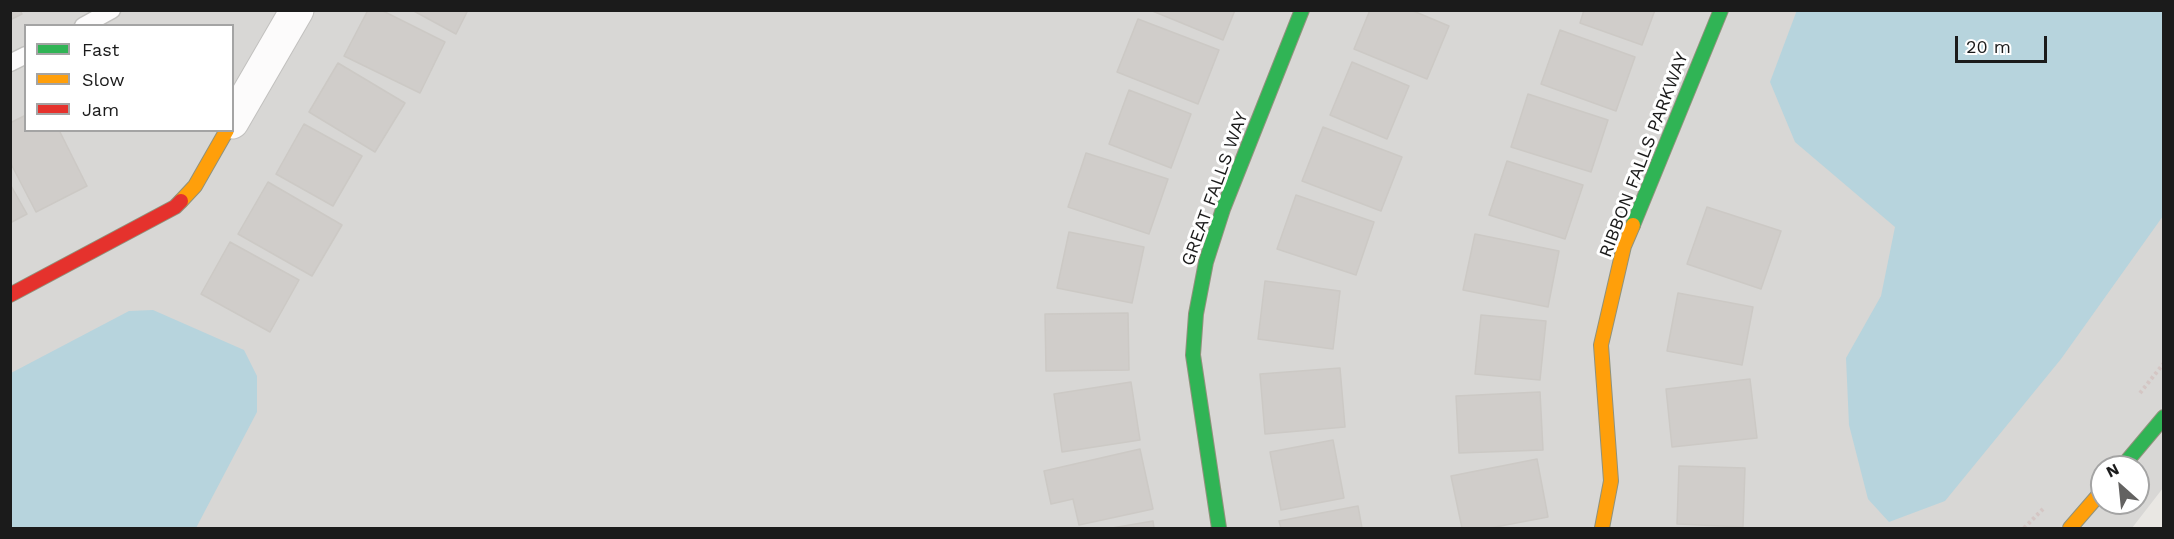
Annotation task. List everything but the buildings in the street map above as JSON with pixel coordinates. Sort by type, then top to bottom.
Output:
[{"type":"street","points":[[234,119],[297,10]]},
{"type":"street","name":"GREAT FALLS WAY","points":[[1219,528],[1193,355],[1196,314],[1206,262],[1223,210],[1302,10]]},
{"type":"street","name":"RIBBON FALLS PARKWAY","points":[[1602,528],[1611,481],[1601,345],[1624,246],[1720,10]]},
{"type":"street","points":[[10,295],[175,207],[195,186],[226,132]]},
{"type":"street","points":[[2132,455],[2163,417]]},
{"type":"street","points":[[2070,528],[2090,505]]},
{"type":"lane","points":[[86,24],[112,10]]},
{"type":"lane","points":[[10,63],[24,56]]},
{"type":"shaded area","points":[[10,11],[2163,11],[2163,488],[2150,505],[2150,455],[2090,455],[2090,515],[2142,515],[2132,528],[11,528]]},
{"type":"water","points":[[1797,10],[2163,11],[2163,216],[2061,359],[1945,501],[1889,522],[1868,499],[1849,425],[1846,358],[1881,296],[1895,227],[1795,142],[1770,82]]},
{"type":"water","points":[[153,310],[244,350],[257,376],[257,412],[196,528],[11,528],[11,373],[129,311]]},
{"type":"traffic: fast","points":[[1219,528],[1193,355],[1196,314],[1206,262],[1223,209],[1302,10]]},
{"type":"traffic: fast","points":[[1633,225],[1721,10]]},
{"type":"traffic: fast","points":[[2132,455],[2164,417]]},
{"type":"traffic: slow","points":[[181,201],[195,186],[226,132]]},
{"type":"traffic: slow","points":[[1602,528],[1611,481],[1601,345],[1624,246],[1633,225]]},
{"type":"traffic: slow","points":[[2070,528],[2090,505]]},
{"type":"traffic: jam","points":[[10,295],[175,207],[181,201]]}]
